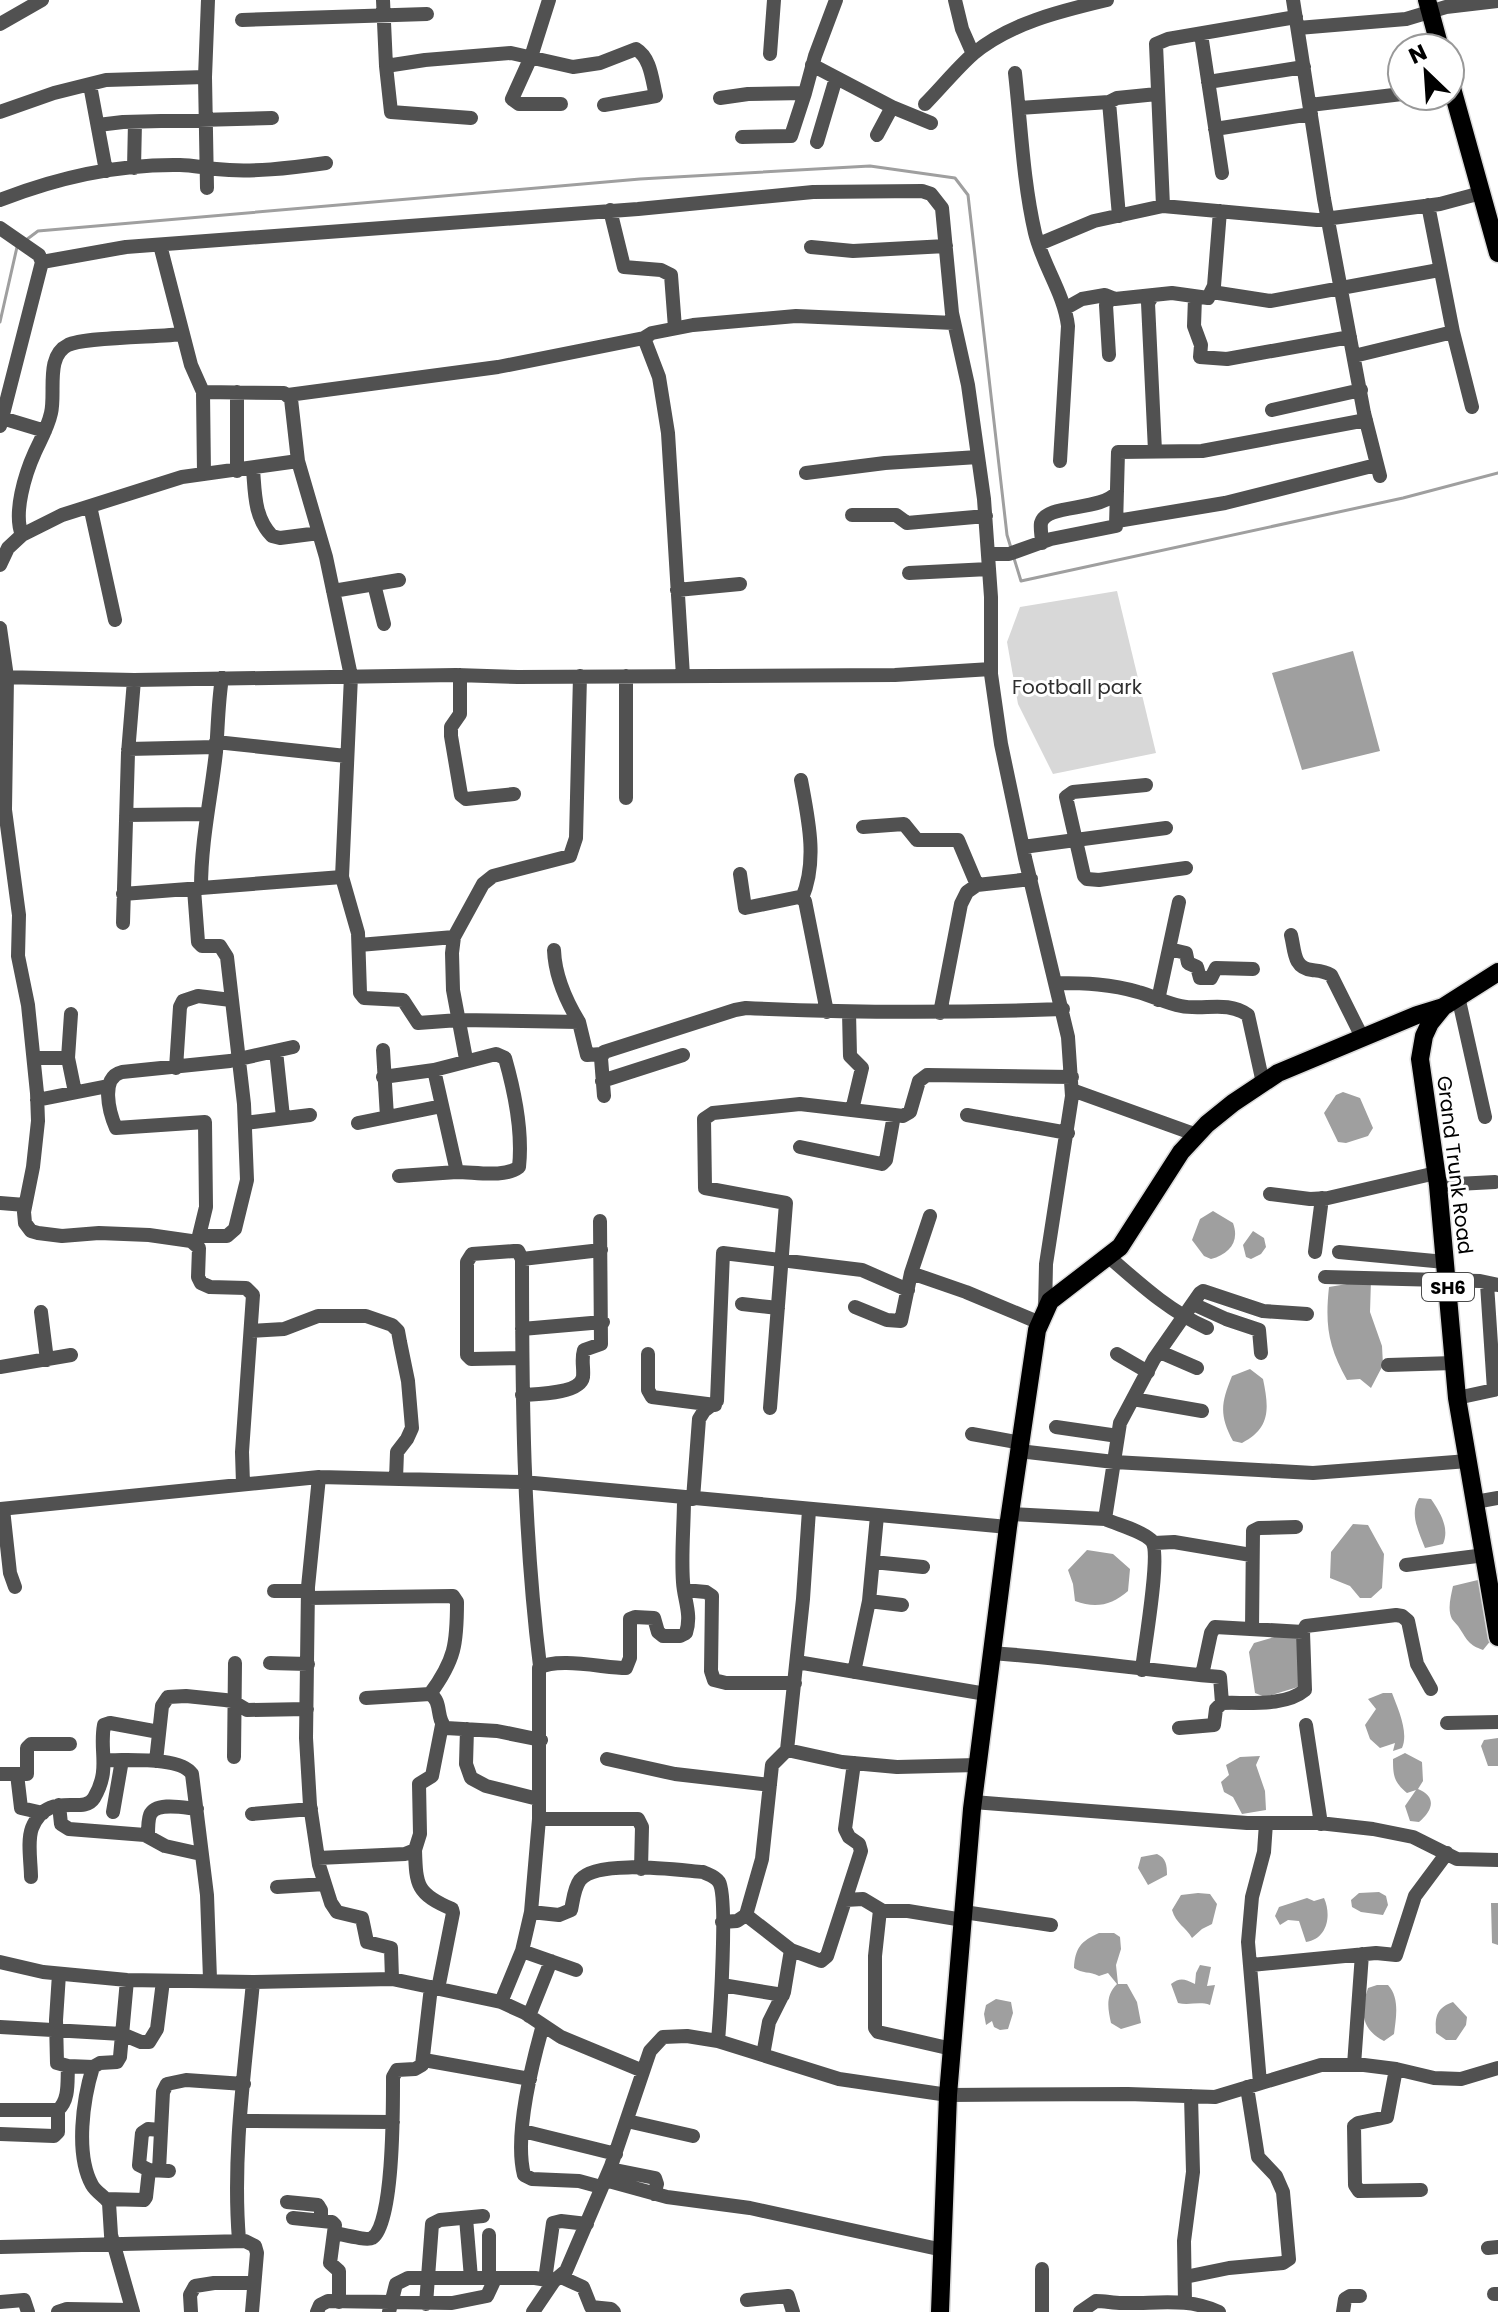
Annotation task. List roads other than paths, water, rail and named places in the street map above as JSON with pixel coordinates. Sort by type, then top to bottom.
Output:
[{"type":"main road","points":[[1428,6],[1435,32]]},
{"type":"main road","points":[[1458,112],[1498,253]]},
{"type":"main road","name":"Grand Trunk Road","points":[[1498,972],[1450,1002],[1424,1036],[1420,1059],[1437,1179],[1457,1398],[1498,1637]]},
{"type":"main road","points":[[940,2312],[948,2095],[973,1802],[1009,1521],[1042,1318],[1050,1301],[1120,1247],[1181,1152],[1233,1103],[1278,1073],[1450,1002]]},
{"type":"street","points":[[0,23],[42,0]]},
{"type":"street","points":[[207,188],[205,77],[208,0]]},
{"type":"street","points":[[383,0],[391,112],[471,118]]},
{"type":"street","points":[[549,0],[531,57],[512,99],[519,104],[561,104]]},
{"type":"street","points":[[770,54],[774,0]]},
{"type":"street","points":[[742,137],[791,136],[836,0]]},
{"type":"street","points":[[955,0],[962,29],[973,54]]},
{"type":"street","points":[[925,104],[973,54],[991,41],[1025,24],[1107,0]]},
{"type":"street","points":[[1117,521],[1225,503],[1378,470],[1328,219],[1293,0]]},
{"type":"street","points":[[1163,206],[1156,44],[1201,34],[1297,23],[1406,19],[1428,6],[1498,1]]},
{"type":"street","points":[[242,20],[427,14]]},
{"type":"street","points":[[1201,34],[1222,173]]},
{"type":"street","points":[[386,66],[511,53],[573,67],[600,63],[640,50],[645,56],[656,96],[604,105]]},
{"type":"street","points":[[812,65],[892,107],[931,123]]},
{"type":"street","points":[[1208,82],[1304,67]]},
{"type":"street","points":[[1015,73],[1025,172],[1039,244],[1066,308],[1068,326],[1060,461]]},
{"type":"street","points":[[0,112],[54,93],[106,80],[205,77]]},
{"type":"street","points":[[817,142],[836,78]]},
{"type":"street","points":[[90,85],[106,171]]},
{"type":"street","points":[[720,98],[805,93]]},
{"type":"street","points":[[1019,108],[1109,102],[1117,98],[1157,94]]},
{"type":"street","points":[[1215,129],[1386,97]]},
{"type":"street","points":[[1109,102],[1119,216]]},
{"type":"street","points":[[877,135],[892,107]]},
{"type":"street","points":[[98,125],[272,118]]},
{"type":"street","points":[[134,168],[135,122]]},
{"type":"street","points":[[0,200],[52,183],[106,171],[181,165],[266,168],[326,163]]},
{"type":"street","points":[[42,262],[85,252],[160,245],[825,191],[922,191],[931,194],[942,208],[954,323],[968,385],[986,516],[991,669],[1001,744],[1063,1009],[1072,1083],[1042,1318],[911,1273]]},
{"type":"street","points":[[1039,244],[1094,221],[1163,206],[1317,220],[1428,205],[1481,193]]},
{"type":"street","points":[[1428,205],[1439,270],[1472,407]]},
{"type":"street","points":[[610,210],[624,267],[661,270],[671,275],[675,328]]},
{"type":"street","points":[[1066,308],[1073,303],[1105,295],[1111,298],[1172,293],[1208,298],[1214,286],[1220,211]]},
{"type":"street","points":[[0,228],[39,255],[42,262],[1,422],[45,431]]},
{"type":"street","points":[[160,245],[191,365],[203,392],[204,474]]},
{"type":"street","points":[[811,247],[853,251],[946,246]]},
{"type":"street","points":[[1212,292],[1270,301],[1439,270]]},
{"type":"street","points":[[1153,295],[1148,303],[1155,451]]},
{"type":"street","points":[[1195,297],[1194,326],[1201,345],[1200,357],[1227,359],[1350,337]]},
{"type":"street","points":[[1109,355],[1106,305],[1111,298]]},
{"type":"street","points":[[203,392],[288,395],[498,367],[644,338],[675,328],[796,316],[954,323]]},
{"type":"street","points":[[1354,356],[1453,332]]},
{"type":"street","points":[[22,535],[19,517],[27,474],[45,431],[55,393],[53,367],[57,356],[68,345],[183,334]]},
{"type":"street","points":[[644,338],[659,377],[668,433],[683,676]]},
{"type":"street","points":[[1272,410],[1361,390]]},
{"type":"street","points":[[237,392],[237,471]]},
{"type":"street","points":[[288,395],[298,461],[319,533],[351,676],[342,877],[359,945],[360,993],[364,998],[376,1000],[403,1000],[418,1023],[459,1020],[579,1022]]},
{"type":"street","points":[[909,573],[988,561],[1067,535],[1116,526],[1118,452],[1202,451],[1366,420]]},
{"type":"street","points":[[806,473],[885,463],[978,457]]},
{"type":"street","points":[[0,565],[8,548],[22,535],[62,515],[182,477],[298,461]]},
{"type":"street","points":[[253,469],[256,508],[272,536],[280,538],[319,533]]},
{"type":"street","points":[[1042,543],[1041,522],[1045,516],[1105,503],[1117,492]]},
{"type":"street","points":[[90,506],[115,620]]},
{"type":"street","points":[[852,515],[896,515],[907,523],[986,516]]},
{"type":"street","points":[[333,591],[399,580]]},
{"type":"street","points":[[374,584],[384,624]]},
{"type":"street","points":[[677,590],[740,584]]},
{"type":"street","points":[[0,628],[4,677],[5,810],[19,915],[18,956],[34,1058],[37,1100],[33,1167],[25,1205],[25,1223],[31,1231],[38,1233],[62,1236],[99,1233],[149,1235],[198,1240],[227,1236],[235,1229],[247,1180],[245,1123],[227,957],[220,946],[202,946],[198,942],[197,888],[222,678]]},
{"type":"street","points":[[4,677],[134,680],[460,675],[895,675],[991,669]]},
{"type":"street","points":[[460,675],[460,714],[451,727],[451,736],[461,795],[466,799],[514,794]]},
{"type":"street","points":[[466,1059],[453,990],[454,937],[483,884],[493,876],[570,856],[576,838],[580,676]]},
{"type":"street","points":[[626,676],[626,798]]},
{"type":"street","points":[[123,923],[128,749],[134,680]]},
{"type":"street","points":[[128,749],[216,745],[346,756]]},
{"type":"street","points":[[801,780],[811,873],[802,898],[812,923],[827,1012]]},
{"type":"street","points":[[1146,785],[1069,794],[1065,801],[1087,879],[1186,868]]},
{"type":"street","points":[[126,815],[206,814]]},
{"type":"street","points":[[863,827],[904,824],[917,840],[958,840],[977,885]]},
{"type":"street","points":[[1023,847],[1166,828]]},
{"type":"street","points":[[740,874],[745,908],[802,898]]},
{"type":"street","points":[[123,894],[342,877]]},
{"type":"street","points":[[940,1013],[961,904],[967,892],[977,885],[1031,879]]},
{"type":"street","points":[[1158,1000],[1179,902]]},
{"type":"street","points":[[1291,935],[1297,963],[1303,969],[1325,971],[1331,975],[1362,1037]]},
{"type":"street","points":[[359,945],[454,937]]},
{"type":"street","points":[[1169,949],[1186,953],[1188,963],[1197,967],[1200,978],[1211,978],[1213,971],[1219,967],[1253,969]]},
{"type":"street","points":[[554,950],[555,966],[567,1002],[579,1022],[587,1055],[602,1054],[746,1008],[940,1013],[1063,1009]]},
{"type":"street","points":[[1057,983],[1097,983],[1184,1007],[1212,1005],[1237,1008],[1248,1015],[1263,1083]]},
{"type":"street","points":[[176,1068],[183,1001],[198,996],[231,1000]]},
{"type":"street","points":[[1450,1002],[1485,1117]]},
{"type":"street","points":[[849,1012],[850,1056],[862,1068],[852,1110]]},
{"type":"street","points":[[71,1014],[68,1058],[75,1092]]},
{"type":"street","points":[[243,1484],[245,1396],[253,1295],[246,1288],[210,1287],[201,1283],[198,1277],[198,1240],[206,1207],[205,1122],[116,1128],[108,1086],[116,1073],[238,1059],[293,1047]]},
{"type":"street","points":[[383,1050],[387,1117]]},
{"type":"street","points":[[276,1051],[283,1117]]},
{"type":"street","points":[[383,1077],[434,1070],[466,1059],[496,1054],[505,1058],[519,1127],[520,1159],[515,1171],[399,1176]]},
{"type":"street","points":[[602,1054],[604,1096]]},
{"type":"street","points":[[602,1081],[683,1055]]},
{"type":"street","points":[[34,1058],[68,1058]]},
{"type":"street","points":[[434,1070],[457,1172]]},
{"type":"street","points":[[770,1408],[787,1207],[784,1200],[705,1188],[704,1119],[713,1113],[781,1104],[908,1114],[919,1081],[927,1075],[1072,1083],[1197,1135]]},
{"type":"street","points":[[37,1100],[108,1086]]},
{"type":"street","points":[[358,1123],[442,1106]]},
{"type":"street","points":[[245,1123],[310,1115]]},
{"type":"street","points":[[800,1147],[882,1164],[886,1160],[894,1115]]},
{"type":"street","points":[[967,1115],[1068,1133]]},
{"type":"street","points":[[1270,1194],[1322,1198],[1437,1179],[1495,1182]]},
{"type":"street","points":[[1315,1252],[1322,1198]]},
{"type":"street","points":[[0,1203],[25,1205]]},
{"type":"street","points":[[855,1307],[887,1320],[901,1321],[911,1273],[930,1216]]},
{"type":"street","points":[[522,1395],[554,1392],[579,1385],[583,1380],[582,1355],[587,1348],[601,1344],[600,1221]]},
{"type":"street","points":[[522,1259],[601,1250]]},
{"type":"street","points":[[501,2002],[522,1951],[531,1912],[539,1819],[540,1666],[529,1583],[523,1482],[522,1259],[518,1251],[472,1254],[467,1262],[465,1313],[468,1357],[521,1358]]},
{"type":"street","points":[[540,1666],[626,1668],[632,1618],[654,1618],[658,1632],[663,1636],[686,1633],[689,1621],[684,1590],[689,1499],[699,1419],[717,1401],[721,1256],[726,1252],[862,1270],[908,1290]]},
{"type":"street","points":[[1339,1252],[1445,1262]]},
{"type":"street","points":[[1109,1257],[1156,1298],[1184,1318],[1207,1328]]},
{"type":"street","points":[[1325,1277],[1480,1281],[1493,1285],[1494,1390],[1457,1398]]},
{"type":"street","points":[[1105,1519],[1120,1423],[1160,1352],[1203,1291],[1222,1300],[1263,1311],[1307,1314]]},
{"type":"street","points":[[742,1304],[778,1308]]},
{"type":"street","points":[[1193,1304],[1259,1330],[1261,1353]]},
{"type":"street","points":[[41,1312],[47,1360]]},
{"type":"street","points":[[251,1331],[284,1329],[318,1316],[366,1316],[392,1325],[398,1331],[412,1428],[397,1452],[396,1479]]},
{"type":"street","points":[[522,1329],[603,1322]]},
{"type":"street","points":[[1160,1352],[1197,1368]]},
{"type":"street","points":[[648,1354],[648,1390],[652,1397],[715,1405]]},
{"type":"street","points":[[1117,1354],[1148,1372]]},
{"type":"street","points":[[0,1367],[71,1355]]},
{"type":"street","points":[[1388,1365],[1454,1363]]},
{"type":"street","points":[[1133,1399],[1202,1411]]},
{"type":"street","points":[[1056,1427],[1118,1436]]},
{"type":"street","points":[[972,1434],[1020,1447],[1114,1462],[1313,1473],[1468,1461]]},
{"type":"street","points":[[319,1477],[308,1594],[306,1738],[318,1858],[331,1903],[337,1912],[359,1916],[364,1920],[367,1942],[391,1948],[392,1979]]},
{"type":"street","points":[[15,1587],[10,1573],[2,1509],[319,1477],[523,1482],[877,1516],[1009,1521],[1105,1519],[1144,1535],[1154,1543],[1174,1542],[1251,1555]]},
{"type":"street","points":[[1475,1502],[1498,1498]]},
{"type":"street","points":[[722,1922],[737,1921],[746,1915],[762,1859],[772,1765],[787,1750],[809,1510]]},
{"type":"street","points":[[854,1672],[869,1601],[877,1516]]},
{"type":"street","points":[[1252,1629],[1253,1531],[1259,1528],[1296,1527]]},
{"type":"street","points":[[1142,1670],[1155,1570],[1154,1543]]},
{"type":"street","points":[[1406,1565],[1485,1555]]},
{"type":"street","points":[[873,1562],[923,1567]]},
{"type":"street","points":[[684,1590],[706,1592],[712,1596],[711,1671],[714,1680],[726,1683],[795,1683]]},
{"type":"street","points":[[274,1591],[453,1596],[457,1602],[453,1656],[449,1668],[430,1694]]},
{"type":"street","points":[[869,1601],[902,1605]]},
{"type":"street","points":[[1179,1728],[1214,1725],[1216,1709],[1222,1703],[1295,1698],[1305,1690],[1303,1632],[1306,1626],[1402,1616],[1408,1621],[1417,1664],[1431,1689]]},
{"type":"street","points":[[1202,1675],[1213,1629],[1218,1626],[1303,1632]]},
{"type":"street","points":[[991,1653],[1069,1658],[1142,1670],[1220,1677],[1222,1703]]},
{"type":"street","points":[[797,1662],[986,1694]]},
{"type":"street","points":[[234,1757],[237,1705],[235,1663]]},
{"type":"street","points":[[270,1663],[308,1664]]},
{"type":"street","points":[[334,2233],[367,2239],[374,2236],[387,2195],[394,2072],[419,2068],[424,2060],[434,1988],[453,1913],[452,1909],[425,1896],[416,1879],[415,1850],[420,1834],[419,1784],[432,1776],[442,1725],[437,1700],[430,1694],[366,1698]]},
{"type":"street","points":[[156,1761],[162,1706],[168,1697],[225,1700],[247,1710],[307,1709]]},
{"type":"street","points":[[1447,1723],[1498,1722]]},
{"type":"street","points":[[31,1877],[31,1831],[49,1806],[90,1802],[101,1780],[106,1760],[103,1735],[106,1724],[159,1732]]},
{"type":"street","points":[[442,1725],[541,1740]]},
{"type":"street","points":[[1306,1725],[1321,1824]]},
{"type":"street","points":[[467,1729],[466,1764],[471,1778],[486,1786],[538,1799]]},
{"type":"street","points":[[0,1774],[28,1772],[27,1748],[31,1744],[70,1744]]},
{"type":"street","points":[[787,1750],[854,1763],[897,1767],[977,1765]]},
{"type":"street","points":[[607,1759],[675,1774],[770,1785]]},
{"type":"street","points":[[106,1760],[156,1761],[190,1769],[207,1895],[210,1979]]},
{"type":"street","points":[[113,1812],[122,1760]]},
{"type":"street","points":[[746,1915],[791,1950],[824,1960],[835,1936],[861,1851],[859,1844],[849,1837],[845,1829],[854,1763]]},
{"type":"street","points":[[17,1774],[21,1808],[43,1813]]},
{"type":"street","points":[[973,1802],[1373,1829],[1413,1837],[1457,1859],[1498,1860]]},
{"type":"street","points":[[59,1805],[61,1824],[69,1829],[148,1836],[170,1848],[201,1854]]},
{"type":"street","points":[[148,1836],[150,1816],[154,1810],[163,1807],[197,1809]]},
{"type":"street","points":[[252,1814],[311,1809]]},
{"type":"street","points":[[539,1819],[638,1819],[642,1827],[641,1869]]},
{"type":"street","points":[[1185,2277],[1229,2268],[1283,2263],[1289,2259],[1283,2192],[1276,2176],[1258,2157],[1253,2085],[1248,1942],[1252,1897],[1264,1852],[1266,1823]]},
{"type":"street","points":[[318,1858],[405,1854],[415,1850]]},
{"type":"street","points":[[1251,1965],[1362,1954],[1396,1955],[1415,1896],[1447,1853]]},
{"type":"street","points":[[531,1912],[559,1915],[571,1910],[578,1882],[603,1868],[703,1872],[716,1878],[721,1885],[722,1922],[718,2041]]},
{"type":"street","points":[[277,1887],[325,1884]]},
{"type":"street","points":[[845,1900],[863,1899],[880,1910],[1051,1925]]},
{"type":"street","points":[[880,1910],[875,1939],[875,2028],[878,2032],[952,2049]]},
{"type":"street","points":[[763,2055],[769,2022],[783,1995],[791,1950]]},
{"type":"street","points":[[522,1951],[576,1970]]},
{"type":"street","points":[[1354,2065],[1362,1954]]},
{"type":"street","points":[[529,2016],[551,1961]]},
{"type":"street","points":[[0,1962],[59,1974],[127,1980],[253,1982],[392,1979],[501,2002],[577,2045],[643,2071]]},
{"type":"street","points":[[59,1974],[57,2063],[68,2066],[93,2067],[100,2063],[117,2062],[127,1980]]},
{"type":"street","points":[[0,2027],[122,2034],[141,2042],[153,2039],[163,1981]]},
{"type":"street","points":[[239,2240],[236,2198],[240,2121],[253,1982]]},
{"type":"street","points":[[722,1985],[783,1995]]},
{"type":"street","points":[[543,2025],[530,2079],[523,2131],[522,2171],[527,2178],[605,2179],[654,2194],[750,2208],[943,2250]]},
{"type":"street","points":[[533,2312],[578,2245],[616,2154],[650,2051],[663,2037],[687,2036],[718,2041],[839,2079],[948,2095],[1215,2097],[1321,2065],[1396,2069],[1434,2078],[1461,2079],[1498,2068]]},
{"type":"street","points":[[424,2060],[530,2079]]},
{"type":"street","points":[[0,2110],[58,2110],[64,2105],[68,2066]]},
{"type":"street","points":[[93,2067],[83,2108],[85,2167],[96,2192],[106,2199],[144,2200],[146,2197],[159,2170],[139,2165],[142,2133],[148,2129],[161,2130],[163,2092],[167,2084],[186,2080],[244,2084]]},
{"type":"street","points":[[1396,2069],[1386,2118],[1354,2126],[1355,2185],[1359,2191],[1421,2190]]},
{"type":"street","points":[[1185,2302],[1184,2241],[1193,2172],[1191,2096]]},
{"type":"street","points":[[0,2134],[57,2134],[58,2110]]},
{"type":"street","points":[[16,2135],[19,2111]]},
{"type":"street","points":[[240,2121],[393,2122]]},
{"type":"street","points":[[627,2121],[693,2136]]},
{"type":"street","points":[[523,2131],[616,2154]]},
{"type":"street","points":[[58,2312],[67,2309],[132,2311],[113,2242],[106,2199]]},
{"type":"street","points":[[287,2202],[318,2205],[321,2221]]},
{"type":"street","points":[[426,2304],[432,2224],[440,2220],[483,2216]]},
{"type":"street","points":[[293,2218],[332,2222],[334,2233],[330,2263],[339,2271],[339,2302]]},
{"type":"street","points":[[458,2302],[466,2278],[466,2218]]},
{"type":"street","points":[[553,2279],[550,2237],[553,2223],[587,2224]]},
{"type":"street","points":[[317,2312],[323,2302],[390,2306],[458,2302],[487,2296],[492,2279],[489,2235]]},
{"type":"street","points":[[550,2237],[578,2245]]},
{"type":"street","points":[[0,2247],[113,2242],[250,2242],[257,2253],[252,2312]]},
{"type":"street","points":[[1042,2269],[1042,2312]]},
{"type":"street","points":[[390,2306],[400,2280],[553,2279],[583,2287],[591,2307],[614,2312]]},
{"type":"street","points":[[191,2312],[190,2295],[195,2286],[253,2283]]},
{"type":"street","points":[[747,2300],[788,2296],[793,2312]]},
{"type":"street","points":[[1343,2312],[1345,2299],[1360,2296]]},
{"type":"street","points":[[0,2302],[24,2300],[28,2312]]},
{"type":"street","points":[[1080,2312],[1096,2301],[1154,2307],[1185,2302],[1219,2312]]},
{"type":"waterway","points":[[26,240],[38,231],[640,179],[870,166],[955,178],[968,195],[1011,548]]},
{"type":"waterway","points":[[0,322],[17,247]]},
{"type":"waterway","points":[[1013,555],[1021,581],[1403,498],[1498,473]]},
{"type":"park label","name":"Football park","points":[[1077,687]]}]
